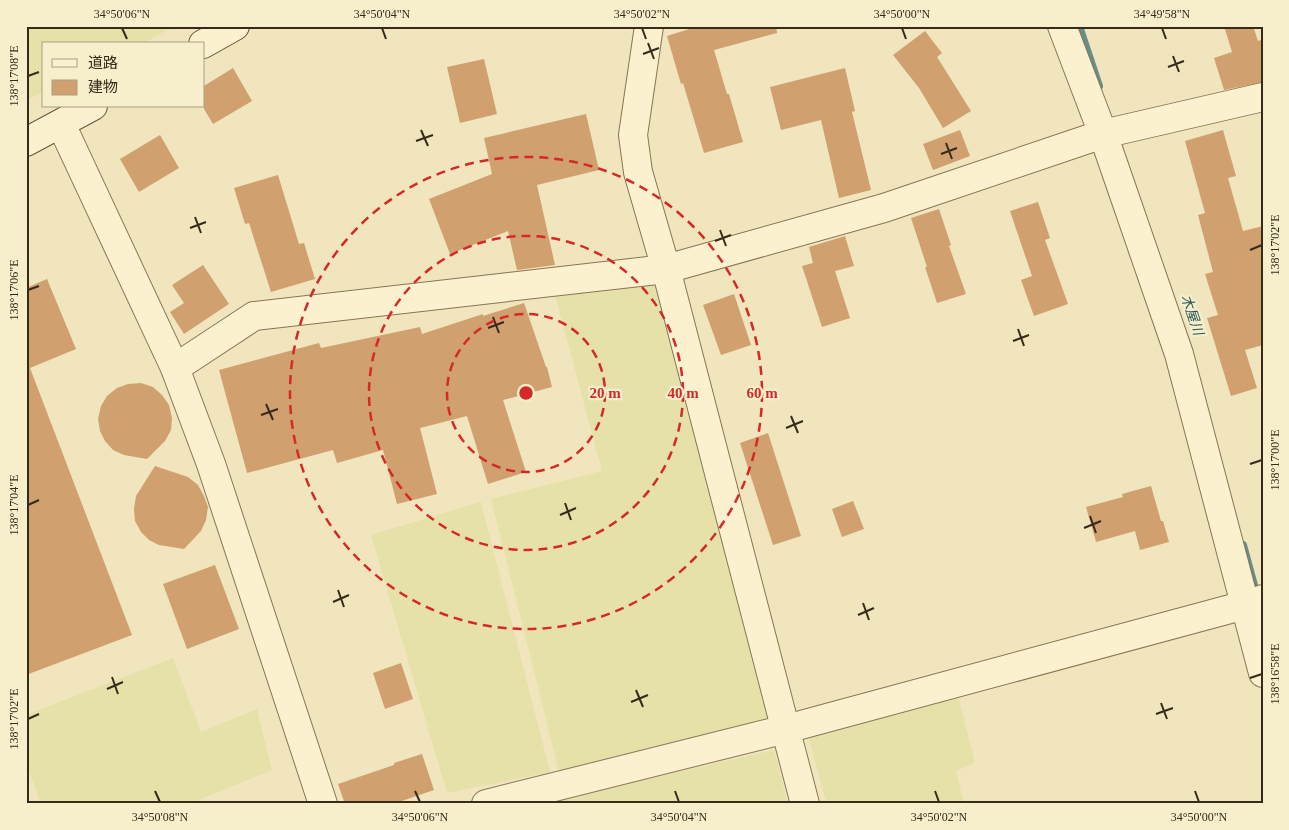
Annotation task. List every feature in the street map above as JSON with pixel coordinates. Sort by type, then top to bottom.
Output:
[{"type":"street","points":[[649,26],[632,135],[638,172],[666,269],[805,804]]},
{"type":"street","points":[[1062,26],[1112,132],[1253,602],[1263,673]]},
{"type":"street","points":[[174,368],[254,316],[666,269],[884,208],[1112,132],[1263,97]]},
{"type":"street","points":[[26,142],[89,108]]},
{"type":"street","points":[[61,124],[174,368],[211,464],[323,804]]},
{"type":"street","points":[[486,804],[786,729],[1253,602]]},
{"type":"shaded area","points":[[26,26],[174,26],[146,42],[42,42],[42,93],[26,100]]},
{"type":"shaded area","points":[[662,284],[772,721],[560,776],[491,499],[602,471],[555,295]]},
{"type":"shaded area","points":[[481,502],[550,772],[447,793],[371,535]]},
{"type":"shaded area","points":[[173,658],[201,732],[257,709],[272,770],[189,804],[41,804],[26,763],[26,715]]},
{"type":"shaded area","points":[[958,696],[975,763],[956,771],[964,804],[827,804],[808,735]]},
{"type":"shaded area","points":[[774,750],[788,804],[540,804]]},
{"type":"building","points":[[699,26],[776,26],[777,33],[714,50],[743,142],[704,153],[667,36]]},
{"type":"building","points":[[1224,26],[1253,26],[1258,41],[1263,39],[1263,82],[1224,90],[1214,58],[1232,52]]},
{"type":"building","points":[[925,31],[942,53],[937,57],[971,111],[943,128],[919,88],[893,55]]},
{"type":"building","points":[[484,59],[497,114],[460,123],[447,67]]},
{"type":"building","points":[[233,68],[252,101],[213,124],[204,109],[205,85]]},
{"type":"building","points":[[845,68],[855,111],[852,112],[871,190],[839,198],[821,120],[781,130],[770,87]]},
{"type":"building","points":[[586,114],[599,170],[537,185],[555,265],[517,270],[508,231],[450,254],[429,199],[492,174],[484,138]]},
{"type":"building","points":[[960,130],[970,156],[933,170],[923,144]]},
{"type":"building","points":[[1223,130],[1236,176],[1228,178],[1243,231],[1263,226],[1263,345],[1245,350],[1257,388],[1231,396],[1207,318],[1218,315],[1205,274],[1213,272],[1198,215],[1205,213],[1185,141]]},
{"type":"building","points":[[160,135],[179,168],[139,192],[120,159]]},
{"type":"building","points":[[278,175],[299,244],[304,243],[315,279],[271,292],[249,223],[245,224],[234,188]]},
{"type":"building","points":[[1038,202],[1050,238],[1045,240],[1068,304],[1034,316],[1021,280],[1032,276],[1010,211]]},
{"type":"building","points":[[939,209],[951,245],[949,246],[966,294],[937,303],[911,218]]},
{"type":"building","points":[[845,236],[854,266],[835,271],[850,318],[822,327],[802,266],[813,263],[809,247]]},
{"type":"building","points":[[203,265],[229,304],[184,334],[170,312],[184,303],[172,285]]},
{"type":"building","points":[[47,279],[76,349],[30,368],[132,635],[26,675],[26,288]]},
{"type":"building","points":[[734,294],[751,345],[721,355],[703,305]]},
{"type":"building","points":[[524,303],[547,367],[552,387],[503,400],[526,472],[488,484],[467,416],[420,428],[437,494],[397,504],[383,450],[337,463],[333,450],[247,473],[219,370],[319,343],[321,348],[420,327],[422,334]]},
{"type":"building","points":[[141,383],[153,387],[162,395],[169,405],[172,418],[171,430],[165,441],[147,459],[124,455],[113,450],[105,441],[100,431],[98,419],[101,406],[107,396],[117,388],[128,384]]},
{"type":"building","points":[[768,433],[801,536],[773,545],[740,443]]},
{"type":"building","points":[[155,466],[188,477],[198,485],[208,507],[206,520],[201,531],[184,549],[159,545],[149,540],[141,532],[135,521],[136,496]]},
{"type":"building","points":[[1151,486],[1169,542],[1140,550],[1135,531],[1096,542],[1086,507],[1123,497],[1122,494]]},
{"type":"building","points":[[853,501],[864,529],[842,537],[832,509]]},
{"type":"building","points":[[215,565],[239,629],[187,649],[163,584]]},
{"type":"building","points":[[401,663],[413,699],[385,709],[373,673]]},
{"type":"building","points":[[422,754],[434,790],[393,804],[345,804],[338,784]]},
{"type":"waterway","name":"木屋川","points":[[1079,26],[1099,86]]},
{"type":"waterway","name":"木屋川","points":[[1243,545],[1263,618]]}]
